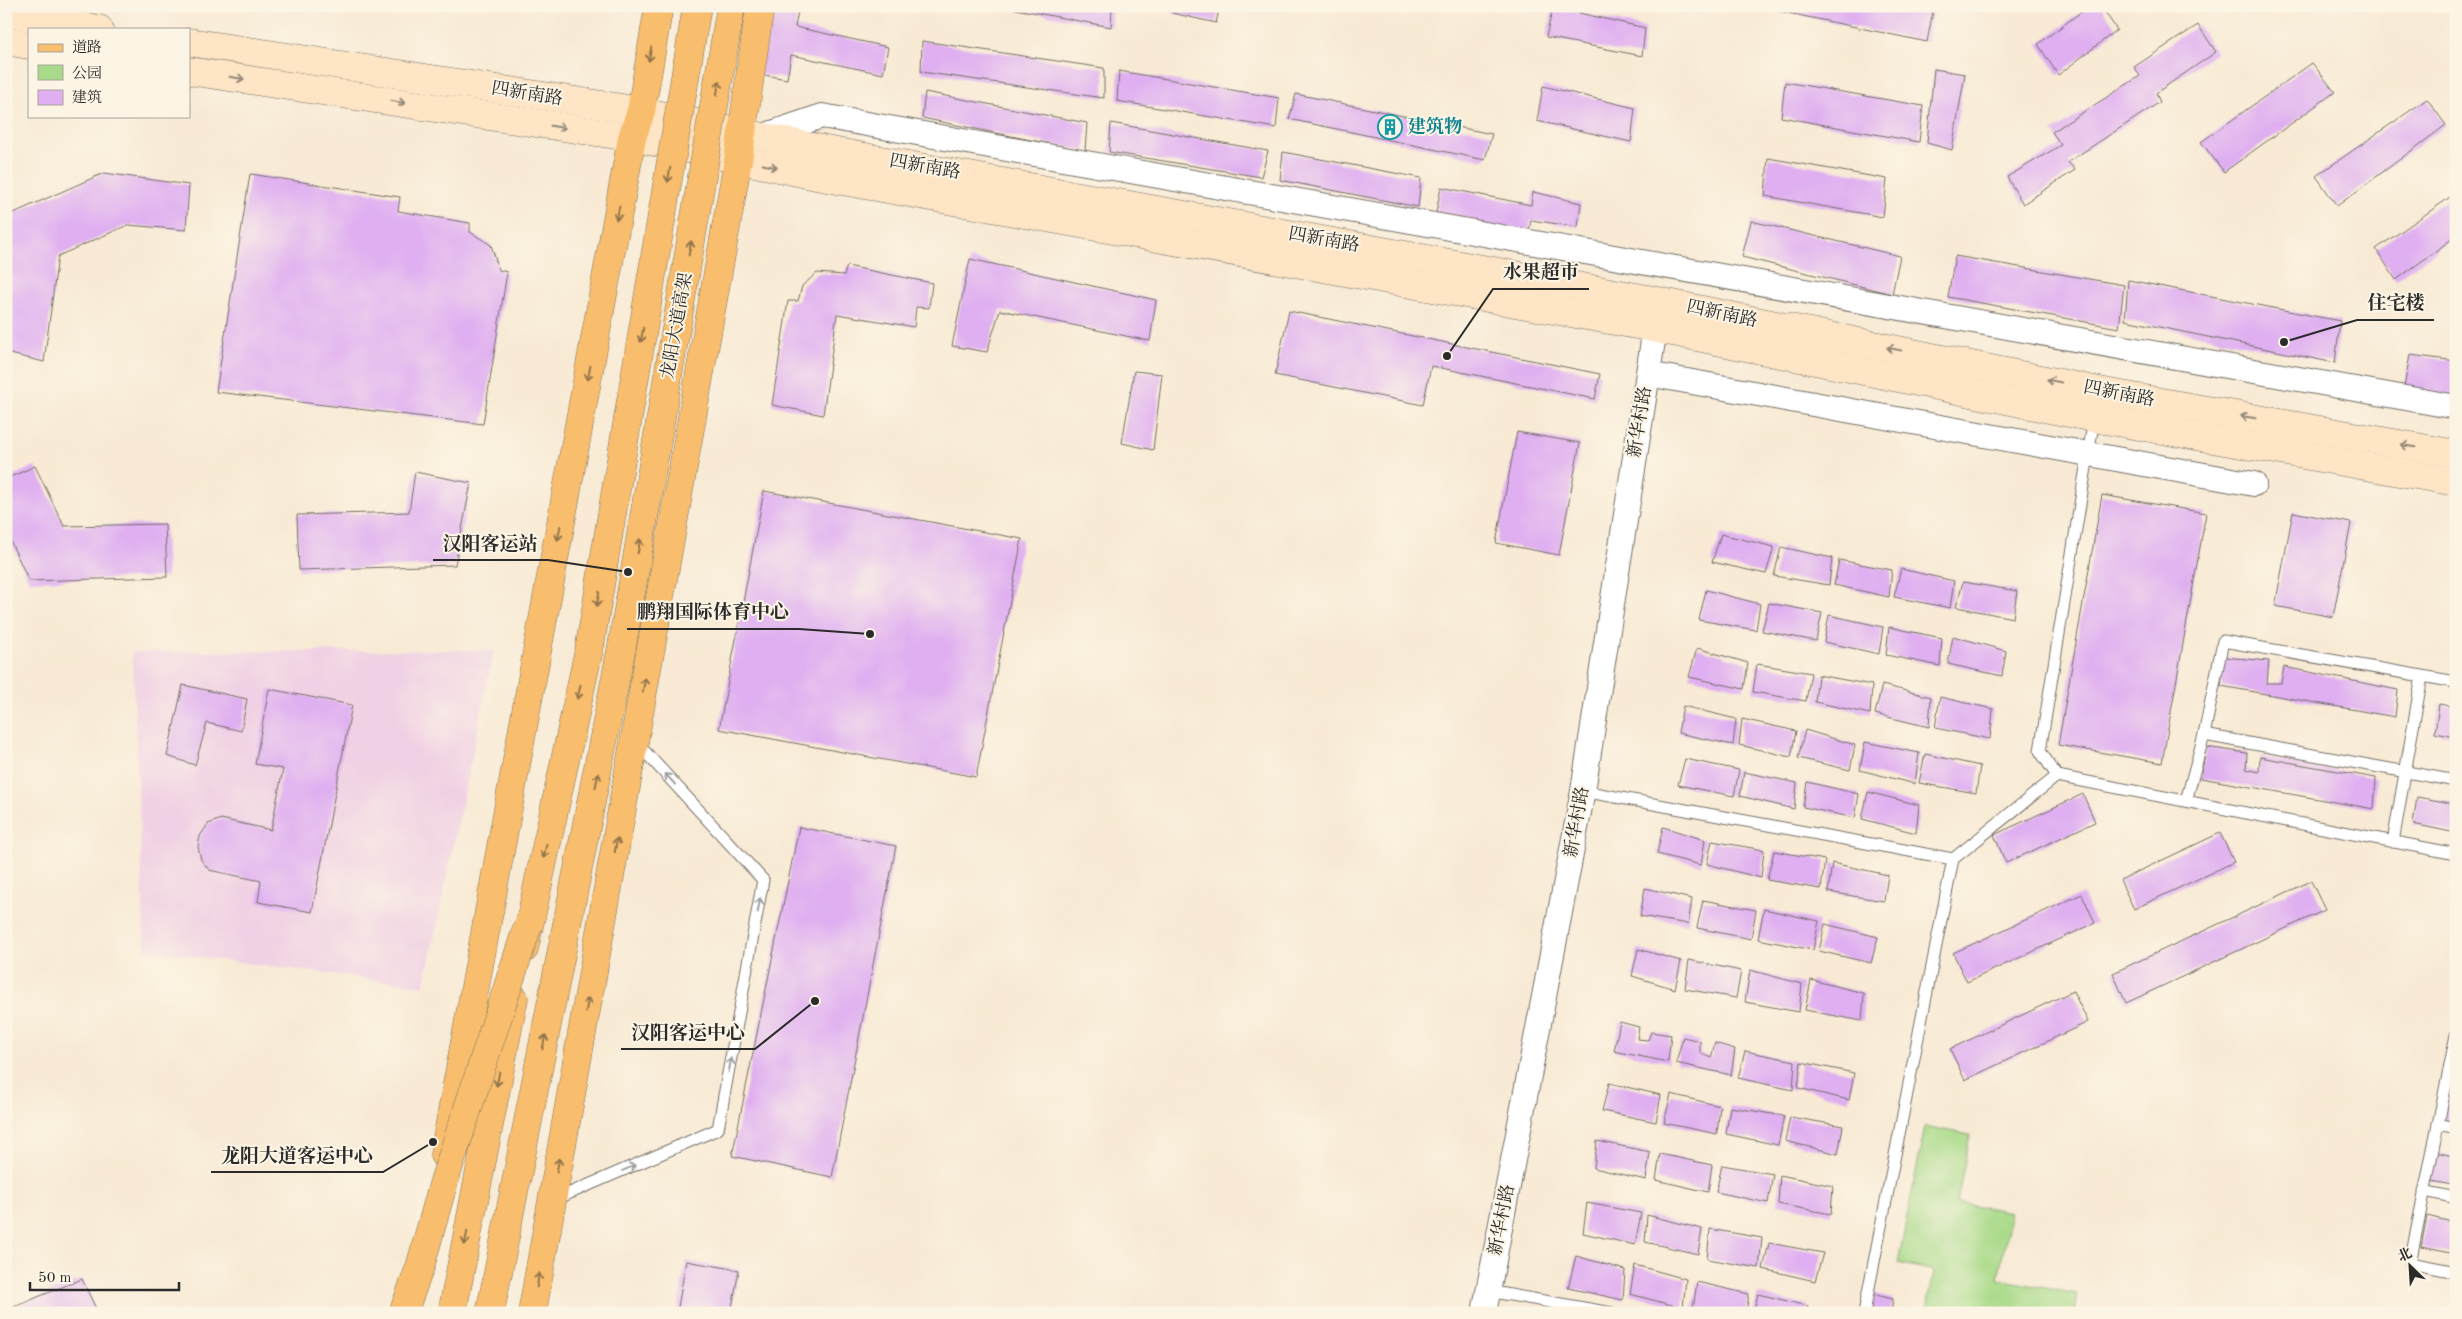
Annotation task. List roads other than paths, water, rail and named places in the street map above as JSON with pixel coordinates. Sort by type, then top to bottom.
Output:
[{"type":"main road","points":[[405,1313],[431,1221],[632,138],[641,111],[658,6]]},
{"type":"main road","name":"龙阳大道高架","points":[[528,924],[590,645],[698,6]]},
{"type":"main road","name":"龙阳大道高架","points":[[500,1256],[622,646],[732,6]]},
{"type":"main road","points":[[532,1313],[738,160],[752,134],[760,6]]},
{"type":"main road","points":[[6,13],[92,28]]},
{"type":"main road","points":[[6,41],[28,45]]},
{"type":"main road","name":"四新南路","points":[[190,42],[641,111],[752,134],[1653,300],[2099,390],[2456,454]]},
{"type":"main road","name":"四新南路","points":[[190,71],[632,138],[821,177],[1655,328],[2094,418],[2456,482]]},
{"type":"main road","points":[[405,1313],[444,1181],[528,924]]},
{"type":"main road","points":[[452,1313],[528,924]]},
{"type":"main road","points":[[490,1313],[500,1256]]},
{"type":"main road","points":[[500,1256],[500,1313]]},
{"type":"street","points":[[752,134],[822,116],[2456,407]]},
{"type":"street","name":"新华村路","points":[[1486,1302],[1583,791],[1655,328]]},
{"type":"street","points":[[1648,374],[2254,484]]},
{"type":"lane","points":[[2094,418],[2040,751],[2057,776],[2456,854]]},
{"type":"lane","points":[[2186,801],[2204,735],[2223,641],[2456,682]]},
{"type":"lane","points":[[2393,842],[2422,676]]},
{"type":"lane","points":[[2204,735],[2456,781]]},
{"type":"lane","points":[[552,1201],[718,1129],[763,880],[634,740]]},
{"type":"lane","points":[[1864,1313],[1953,859],[2057,776]]},
{"type":"lane","points":[[1583,791],[1953,859]]},
{"type":"lane","points":[[2456,1035],[2453,1066],[2438,1124],[2410,1263],[2456,1272]]},
{"type":"lane","points":[[2438,1124],[2456,1128]]},
{"type":"lane","points":[[2424,1192],[2456,1198]]},
{"type":"lane","points":[[1486,1302],[1612,1313]]},
{"type":"place","name":"建筑物","points":[[1390,127]]},
{"type":"place","name":"住宅楼","points":[[2284,342]]},
{"type":"place","name":"水果超市","points":[[1447,356]]},
{"type":"place","name":"汉阳客运站","points":[[628,572]]},
{"type":"place","name":"鹏翔国际体育中心","points":[[870,634]]},
{"type":"place","name":"汉阳客运中心","points":[[815,1001]]},
{"type":"place","name":"龙阳大道客运中心","points":[[433,1142]]}]
